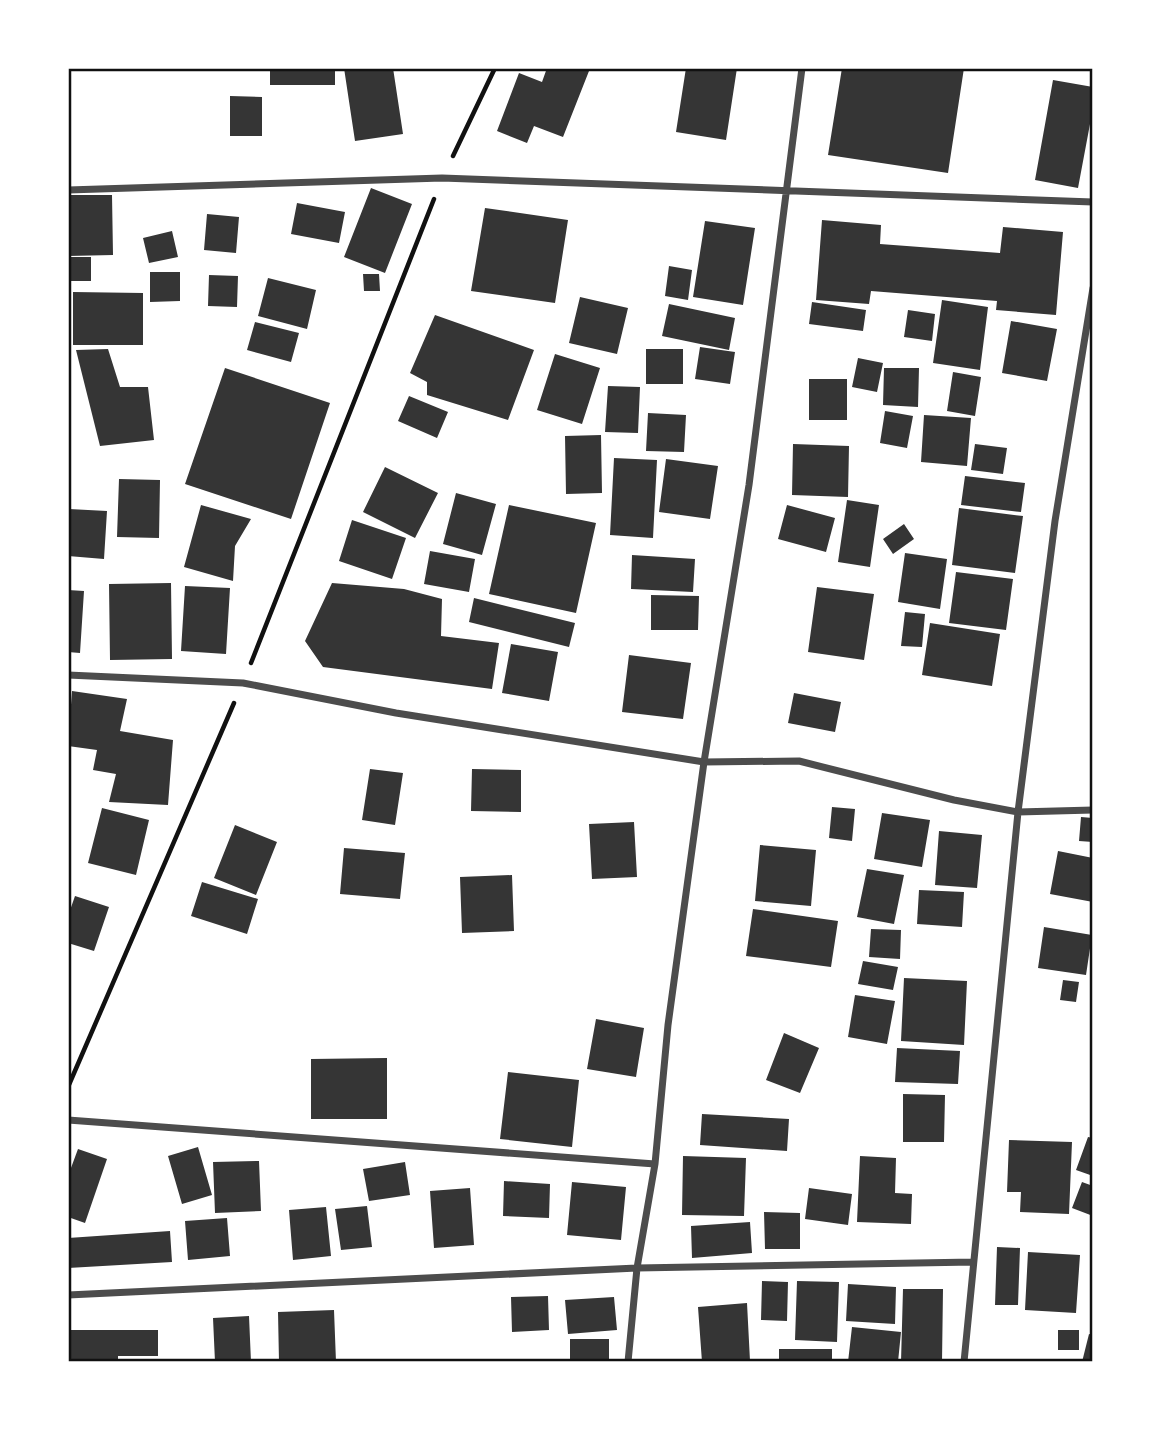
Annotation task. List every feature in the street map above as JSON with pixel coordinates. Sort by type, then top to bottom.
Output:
[{"type":"street","points":[[628,1362],[637,1268],[655,1164],[668,1026],[704,762],[748,485],[802,68]]},
{"type":"street","points":[[68,190],[442,178],[1093,202]]},
{"type":"street","points":[[964,1362],[1018,812],[1055,522],[1093,288]]},
{"type":"street","points":[[68,675],[243,683],[397,713],[704,762],[799,761],[954,800],[1018,812],[1093,810]]},
{"type":"street","points":[[68,1120],[655,1164]]},
{"type":"street","points":[[68,1296],[637,1268],[973,1262]]},
{"type":"path","points":[[68,1087],[243,683],[442,178],[495,68]]},
{"type":"building","points":[[270,68],[335,68],[335,85],[270,85]]},
{"type":"building","points":[[344,68],[393,68],[403,134],[355,141]]},
{"type":"building","points":[[547,68],[589,71],[563,137],[534,126],[527,143],[497,131],[519,73],[542,82]]},
{"type":"building","points":[[686,68],[737,68],[726,140],[676,132]]},
{"type":"building","points":[[842,68],[964,68],[948,173],[828,155]]},
{"type":"building","points":[[1053,80],[1093,87],[1093,108],[1078,188],[1035,180]]},
{"type":"building","points":[[230,96],[262,97],[262,136],[230,136]]},
{"type":"building","points":[[371,188],[412,204],[385,273],[344,257]]},
{"type":"building","points":[[68,195],[112,195],[113,255],[68,256]]},
{"type":"building","points":[[297,203],[345,212],[339,243],[291,234]]},
{"type":"building","points":[[485,208],[568,220],[555,303],[471,291]]},
{"type":"building","points":[[207,214],[239,217],[236,253],[204,250]]},
{"type":"building","points":[[822,220],[881,225],[880,244],[1000,253],[1003,227],[1063,232],[1056,315],[996,310],[997,301],[871,291],[869,304],[816,300]]},
{"type":"building","points":[[705,221],[755,228],[743,305],[693,297]]},
{"type":"building","points":[[172,231],[178,257],[149,263],[143,238]]},
{"type":"building","points":[[68,257],[91,257],[91,281],[68,281]]},
{"type":"building","points":[[669,266],[692,270],[688,300],[665,296]]},
{"type":"building","points":[[150,272],[180,272],[180,301],[150,302]]},
{"type":"building","points":[[363,274],[379,274],[380,291],[364,291]]},
{"type":"building","points":[[209,275],[238,276],[237,307],[208,306]]},
{"type":"building","points":[[268,278],[316,290],[307,329],[258,316]]},
{"type":"building","points":[[73,292],[143,293],[143,345],[73,345]]},
{"type":"building","points":[[580,297],[628,308],[617,354],[569,343]]},
{"type":"building","points":[[942,300],[988,307],[980,370],[933,363]]},
{"type":"building","points":[[812,302],[866,310],[863,331],[809,324]]},
{"type":"building","points":[[669,304],[735,318],[729,350],[662,336]]},
{"type":"building","points":[[908,310],[935,314],[932,341],[904,337]]},
{"type":"building","points":[[435,315],[534,350],[508,420],[427,395],[427,382],[410,373]]},
{"type":"building","points":[[1011,321],[1057,329],[1047,381],[1002,373]]},
{"type":"building","points":[[255,322],[299,333],[291,362],[247,350]]},
{"type":"building","points":[[700,347],[735,352],[730,384],[695,379]]},
{"type":"building","points":[[108,349],[120,387],[148,387],[154,440],[100,446],[76,350]]},
{"type":"building","points":[[646,349],[683,349],[683,384],[646,384]]},
{"type":"building","points":[[555,354],[600,368],[582,424],[537,410]]},
{"type":"building","points":[[858,358],[883,363],[877,392],[852,387]]},
{"type":"building","points":[[225,368],[330,403],[291,519],[185,484]]},
{"type":"building","points":[[884,368],[919,368],[918,407],[883,405]]},
{"type":"building","points":[[953,372],[981,377],[975,416],[947,411]]},
{"type":"building","points":[[809,379],[847,379],[847,420],[809,420]]},
{"type":"building","points":[[608,386],[640,387],[638,433],[605,432]]},
{"type":"building","points":[[409,396],[448,412],[437,438],[398,421]]},
{"type":"building","points":[[885,411],[913,416],[907,448],[880,443]]},
{"type":"building","points":[[648,413],[686,415],[684,452],[646,451]]},
{"type":"building","points":[[924,415],[971,418],[967,466],[921,462]]},
{"type":"building","points":[[601,435],[602,493],[566,494],[565,436]]},
{"type":"building","points":[[793,444],[849,446],[848,497],[792,495]]},
{"type":"building","points":[[975,444],[1007,448],[1003,474],[971,470]]},
{"type":"building","points":[[614,458],[657,460],[653,538],[610,535]]},
{"type":"building","points":[[666,459],[718,466],[710,519],[659,512]]},
{"type":"building","points":[[385,467],[438,493],[415,538],[363,512]]},
{"type":"building","points":[[965,476],[1025,483],[1021,512],[961,505]]},
{"type":"building","points":[[119,479],[160,480],[159,538],[117,537]]},
{"type":"building","points":[[456,493],[496,504],[482,555],[443,544]]},
{"type":"building","points":[[847,500],[879,505],[870,567],[838,562]]},
{"type":"building","points":[[201,505],[251,519],[235,546],[233,581],[184,567]]},
{"type":"building","points":[[509,505],[596,523],[576,613],[489,594]]},
{"type":"building","points":[[787,505],[835,518],[826,552],[778,539]]},
{"type":"building","points":[[959,508],[1023,516],[1015,573],[952,565]]},
{"type":"building","points":[[69,509],[107,511],[104,559],[68,556]]},
{"type":"building","points":[[352,520],[406,538],[392,579],[339,561]]},
{"type":"building","points":[[904,524],[914,539],[893,554],[883,539]]},
{"type":"building","points":[[430,551],[475,559],[469,592],[424,584]]},
{"type":"building","points":[[905,553],[947,559],[940,609],[898,602]]},
{"type":"building","points":[[632,555],[695,559],[693,592],[631,589]]},
{"type":"building","points":[[956,572],[1013,579],[1006,630],[949,623]]},
{"type":"building","points":[[171,583],[172,659],[110,660],[109,584]]},
{"type":"building","points":[[332,583],[404,589],[442,599],[441,636],[499,643],[492,689],[323,667],[305,641]]},
{"type":"building","points":[[185,586],[230,588],[226,654],[181,651]]},
{"type":"building","points":[[817,587],[874,594],[864,660],[808,652]]},
{"type":"building","points":[[68,590],[84,591],[80,653],[68,652]]},
{"type":"building","points":[[651,595],[699,596],[698,630],[651,630]]},
{"type":"building","points":[[474,598],[575,623],[569,647],[469,622]]},
{"type":"building","points":[[905,612],[925,614],[922,647],[901,646]]},
{"type":"building","points":[[930,623],[1000,634],[992,686],[922,675]]},
{"type":"building","points":[[511,644],[558,652],[549,701],[502,693]]},
{"type":"building","points":[[629,655],[691,663],[683,719],[622,712]]},
{"type":"building","points":[[72,691],[127,699],[120,731],[173,740],[168,805],[109,802],[116,774],[93,770],[97,750],[68,746]]},
{"type":"building","points":[[794,693],[841,702],[835,732],[788,723]]},
{"type":"building","points":[[370,769],[403,773],[395,825],[362,820]]},
{"type":"building","points":[[472,769],[521,770],[521,812],[471,811]]},
{"type":"building","points":[[832,807],[855,809],[852,841],[829,838]]},
{"type":"building","points":[[102,808],[149,820],[136,875],[88,863]]},
{"type":"building","points":[[882,813],[930,820],[922,867],[874,859]]},
{"type":"building","points":[[1081,817],[1093,818],[1093,842],[1079,841]]},
{"type":"building","points":[[634,822],[637,877],[592,879],[589,824]]},
{"type":"building","points":[[235,825],[277,842],[256,895],[214,878]]},
{"type":"building","points":[[939,831],[982,835],[977,888],[935,885]]},
{"type":"building","points":[[760,845],[816,850],[811,906],[755,901]]},
{"type":"building","points":[[344,848],[405,853],[400,899],[340,894]]},
{"type":"building","points":[[1058,851],[1093,858],[1093,902],[1050,894]]},
{"type":"building","points":[[867,869],[904,875],[894,924],[857,917]]},
{"type":"building","points":[[512,875],[514,931],[462,933],[460,877]]},
{"type":"building","points":[[202,882],[258,899],[247,934],[191,916]]},
{"type":"building","points":[[919,890],[964,892],[962,927],[917,924]]},
{"type":"building","points":[[75,896],[109,907],[94,951],[68,943],[68,916]]},
{"type":"building","points":[[753,909],[838,921],[831,967],[746,956]]},
{"type":"building","points":[[1044,927],[1092,935],[1086,975],[1038,968]]},
{"type":"building","points":[[871,929],[901,930],[900,959],[869,957]]},
{"type":"building","points":[[863,961],[898,967],[893,990],[858,984]]},
{"type":"building","points":[[904,978],[967,981],[964,1045],[901,1041]]},
{"type":"building","points":[[1063,980],[1079,982],[1076,1002],[1060,1000]]},
{"type":"building","points":[[855,995],[895,1001],[887,1044],[848,1037]]},
{"type":"building","points":[[596,1019],[644,1028],[636,1077],[587,1069]]},
{"type":"building","points":[[784,1033],[819,1048],[800,1093],[766,1080]]},
{"type":"building","points":[[897,1048],[960,1051],[958,1084],[895,1082]]},
{"type":"building","points":[[387,1058],[387,1119],[311,1119],[311,1059]]},
{"type":"building","points":[[508,1072],[579,1080],[572,1147],[500,1139]]},
{"type":"building","points":[[903,1094],[945,1095],[944,1142],[903,1142]]},
{"type":"building","points":[[702,1114],[789,1119],[787,1151],[700,1145]]},
{"type":"building","points":[[1088,1137],[1093,1138],[1093,1176],[1076,1170]]},
{"type":"building","points":[[1009,1140],[1072,1142],[1069,1214],[1020,1212],[1021,1192],[1007,1192]]},
{"type":"building","points":[[198,1147],[212,1195],[182,1204],[168,1156]]},
{"type":"building","points":[[78,1149],[107,1159],[85,1223],[68,1217],[68,1176]]},
{"type":"building","points":[[683,1156],[746,1158],[744,1216],[682,1215]]},
{"type":"building","points":[[860,1156],[896,1158],[895,1193],[912,1194],[911,1224],[857,1222]]},
{"type":"building","points":[[259,1161],[261,1211],[215,1213],[213,1162]]},
{"type":"building","points":[[405,1162],[410,1195],[369,1201],[363,1169]]},
{"type":"building","points":[[504,1181],[550,1184],[549,1218],[503,1216]]},
{"type":"building","points":[[572,1182],[626,1187],[621,1240],[567,1235]]},
{"type":"building","points":[[1082,1182],[1093,1186],[1093,1216],[1072,1208]]},
{"type":"building","points":[[470,1188],[474,1245],[434,1248],[430,1191]]},
{"type":"building","points":[[809,1188],[852,1194],[848,1225],[805,1219]]},
{"type":"building","points":[[367,1206],[372,1247],[341,1250],[335,1209]]},
{"type":"building","points":[[326,1207],[331,1256],[293,1260],[289,1210]]},
{"type":"building","points":[[764,1212],[800,1213],[800,1249],[765,1249]]},
{"type":"building","points":[[227,1218],[230,1256],[188,1260],[185,1221]]},
{"type":"building","points":[[750,1222],[752,1253],[692,1258],[691,1226]]},
{"type":"building","points":[[170,1231],[172,1262],[68,1268],[68,1238]]},
{"type":"building","points":[[997,1247],[1020,1248],[1018,1305],[995,1305]]},
{"type":"building","points":[[1028,1252],[1080,1255],[1076,1313],[1025,1310]]},
{"type":"building","points":[[762,1281],[788,1282],[787,1321],[761,1320]]},
{"type":"building","points":[[797,1281],[839,1282],[837,1342],[795,1340]]},
{"type":"building","points":[[848,1284],[896,1287],[895,1324],[846,1321]]},
{"type":"building","points":[[903,1289],[943,1289],[942,1362],[901,1362]]},
{"type":"building","points":[[548,1296],[549,1330],[512,1332],[511,1297]]},
{"type":"building","points":[[614,1297],[617,1330],[568,1334],[565,1300]]},
{"type":"building","points":[[747,1303],[750,1361],[702,1362],[698,1307]]},
{"type":"building","points":[[334,1310],[336,1362],[279,1362],[278,1312]]},
{"type":"building","points":[[249,1316],[251,1362],[215,1362],[213,1318]]},
{"type":"building","points":[[852,1327],[901,1332],[898,1362],[848,1362]]},
{"type":"building","points":[[68,1330],[158,1330],[158,1356],[118,1356],[118,1362],[68,1362]]},
{"type":"building","points":[[1058,1330],[1079,1330],[1079,1350],[1058,1350]]},
{"type":"building","points":[[1089,1334],[1093,1335],[1093,1362],[1082,1362]]},
{"type":"building","points":[[570,1339],[609,1339],[609,1362],[570,1362]]},
{"type":"building","points":[[779,1349],[832,1349],[832,1362],[779,1362]]}]
